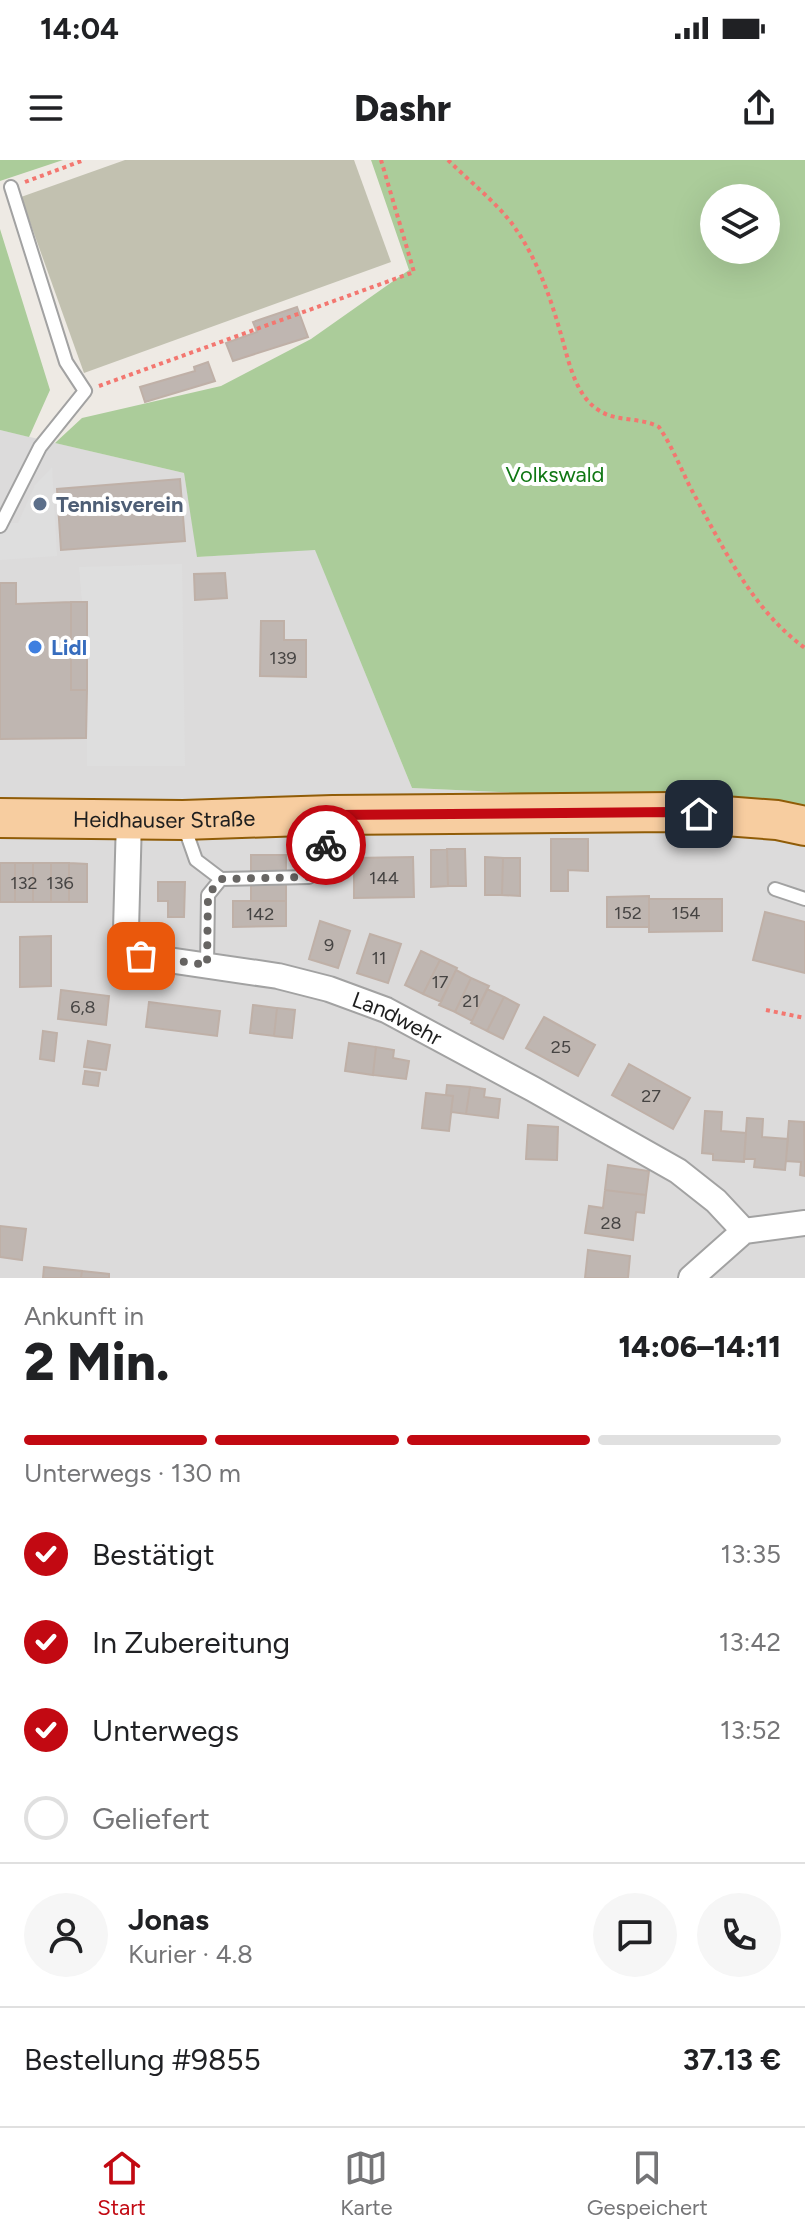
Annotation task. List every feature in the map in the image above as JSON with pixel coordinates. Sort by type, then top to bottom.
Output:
[{"type":"main road","name":"Heidhauser Straße","points":[[0,818],[183,820],[333,815],[672,812],[777,820],[805,826]]},
{"type":"street","name":"Landwehr","points":[[129,819],[126,930],[128,944],[141,956],[278,976],[329,989],[386,1010],[678,1171],[716,1201],[744,1231]]},
{"type":"street","points":[[691,1278],[744,1231],[805,1223]]},
{"type":"lane","points":[[0,526],[40,447],[85,391],[66,362],[11,187]]},
{"type":"lane","points":[[183,820],[196,860],[221,879],[309,877],[326,846],[333,815]]},
{"type":"lane","points":[[207,965],[208,895],[221,879]]},
{"type":"lane","points":[[775,889],[805,899]]},
{"type":"path","points":[[11,187],[84,160]]},
{"type":"path","points":[[85,391],[414,272],[381,160]]},
{"type":"path","points":[[448,160],[511,223],[531,253],[549,291],[573,375],[588,400],[601,412],[648,421],[659,427],[725,549],[757,600],[772,621],[805,648]]},
{"type":"path","points":[[766,1010],[805,1018]]},
{"type":"shaded area","points":[[125,160],[354,160],[391,262],[84,373],[21,197]]},
{"type":"shaded area","points":[[0,430],[184,473],[198,557],[315,549],[412,788],[670,800],[805,819],[805,1278],[0,1278]]},
{"type":"shaded area","name":"Tennisverein","points":[[52,467],[57,556],[0,560],[0,523],[18,523],[35,485]]},
{"type":"shaded area","points":[[182,564],[185,766],[87,766],[87,603],[82,602],[79,567]]},
{"type":"green space","points":[[0,160],[63,160],[0,181]]},
{"type":"green space","name":"Volkswald","points":[[371,160],[805,160],[805,819],[670,800],[412,788],[315,550],[197,557],[184,473],[55,443],[82,418],[221,386],[311,339],[409,270]]},
{"type":"green space","points":[[0,229],[50,390],[29,437],[0,430]]},
{"type":"building","points":[[297,307],[308,337],[233,361],[226,343],[257,332],[253,322]]},
{"type":"building","points":[[208,362],[215,381],[145,402],[140,387],[195,371],[194,367]]},
{"type":"building","points":[[180,479],[185,541],[61,550],[57,489]]},
{"type":"building","points":[[225,573],[227,598],[195,600],[194,574]]},
{"type":"building","name":"Lidl","points":[[0,583],[16,583],[16,604],[71,602],[71,690],[87,690],[86,738],[0,739]]},
{"type":"building","points":[[71,602],[87,602],[87,690],[71,690]]},
{"type":"building","points":[[261,621],[284,621],[284,640],[306,640],[306,677],[260,676]]},
{"type":"building","points":[[551,839],[588,839],[588,871],[568,870],[568,891],[551,891]]},
{"type":"building","points":[[447,849],[448,886],[431,887],[431,850]]},
{"type":"building","points":[[447,849],[465,849],[466,886],[448,886]]},
{"type":"building","points":[[251,855],[286,855],[286,901],[251,901]]},
{"type":"building","points":[[413,857],[414,897],[354,898],[354,858]]},
{"type":"building","points":[[485,857],[503,858],[502,895],[485,895]]},
{"type":"building","points":[[503,858],[520,858],[520,896],[502,895]]},
{"type":"building","points":[[0,863],[15,863],[15,902],[0,902]]},
{"type":"building","points":[[15,863],[33,863],[33,902],[15,902]]},
{"type":"building","points":[[33,863],[51,863],[51,902],[33,902]]},
{"type":"building","points":[[51,863],[69,863],[69,902],[51,902]]},
{"type":"building","points":[[69,863],[87,864],[87,902],[69,902]]},
{"type":"building","points":[[158,882],[185,882],[184,917],[168,917],[168,901],[158,901]]},
{"type":"building","points":[[649,896],[649,927],[607,927],[607,897]]},
{"type":"building","points":[[649,899],[722,899],[722,931],[649,932]]},
{"type":"building","points":[[233,901],[286,901],[286,926],[233,927]]},
{"type":"building","points":[[765,912],[805,922],[805,973],[753,960]]},
{"type":"building","points":[[320,921],[350,931],[338,968],[309,959]]},
{"type":"building","points":[[370,934],[401,944],[388,983],[357,973]]},
{"type":"building","points":[[51,936],[51,986],[20,987],[20,937]]},
{"type":"building","points":[[421,951],[440,960],[423,994],[405,985]]},
{"type":"building","points":[[440,960],[457,968],[441,1002],[423,994]]},
{"type":"building","points":[[456,970],[471,978],[455,1012],[439,1005]]},
{"type":"building","points":[[471,978],[489,986],[472,1021],[455,1012]]},
{"type":"building","points":[[487,989],[504,997],[487,1031],[471,1023]]},
{"type":"building","points":[[61,990],[109,996],[106,1025],[58,1019]]},
{"type":"building","points":[[504,997],[519,1005],[503,1039],[487,1031]]},
{"type":"building","points":[[149,1002],[220,1011],[217,1036],[146,1027]]},
{"type":"building","points":[[253,1005],[277,1008],[274,1036],[250,1033]]},
{"type":"building","points":[[277,1008],[295,1010],[292,1038],[274,1036]]},
{"type":"building","points":[[544,1017],[595,1045],[578,1076],[526,1048]]},
{"type":"building","points":[[43,1031],[57,1033],[54,1061],[40,1059]]},
{"type":"building","points":[[88,1041],[110,1045],[106,1070],[84,1067]]},
{"type":"building","points":[[349,1043],[376,1047],[373,1075],[345,1071]]},
{"type":"building","points":[[376,1047],[394,1050],[393,1058],[409,1061],[406,1079],[373,1075]]},
{"type":"building","points":[[629,1064],[690,1098],[673,1129],[612,1095]]},
{"type":"building","points":[[85,1071],[100,1073],[98,1086],[83,1084]]},
{"type":"building","points":[[447,1085],[470,1087],[466,1114],[451,1112],[453,1096],[446,1095]]},
{"type":"building","points":[[470,1087],[485,1089],[484,1097],[500,1099],[498,1118],[466,1114]]},
{"type":"building","points":[[426,1093],[453,1096],[449,1131],[422,1128]]},
{"type":"building","points":[[705,1111],[722,1112],[721,1131],[746,1133],[744,1162],[713,1160],[713,1154],[702,1153]]},
{"type":"building","points":[[747,1118],[763,1119],[762,1137],[788,1139],[785,1170],[754,1167],[755,1159],[744,1159]]},
{"type":"building","points":[[789,1121],[804,1122],[805,1176],[800,1175],[801,1162],[786,1161]]},
{"type":"building","points":[[528,1125],[558,1127],[557,1160],[526,1159]]},
{"type":"building","points":[[608,1165],[649,1171],[646,1195],[605,1190]]},
{"type":"building","points":[[605,1190],[646,1195],[644,1213],[636,1212],[633,1240],[585,1233],[589,1206],[603,1208]]},
{"type":"building","points":[[0,1226],[26,1229],[22,1260],[0,1257]]},
{"type":"building","points":[[588,1250],[630,1256],[628,1278],[585,1278]]},
{"type":"building","points":[[44,1267],[82,1271],[81,1278],[43,1278]]},
{"type":"building","points":[[82,1271],[109,1274],[109,1278],[81,1278]]},
{"type":"way so far","points":[[141,956],[207,965],[208,895],[221,879],[309,877],[326,845]]},
{"type":"place","name":"Tennisverein","points":[[40,504]]},
{"type":"place","name":"Lidl","points":[[35,647]]},
{"type":"route","points":[[326,845],[333,815],[699,814]]}]
